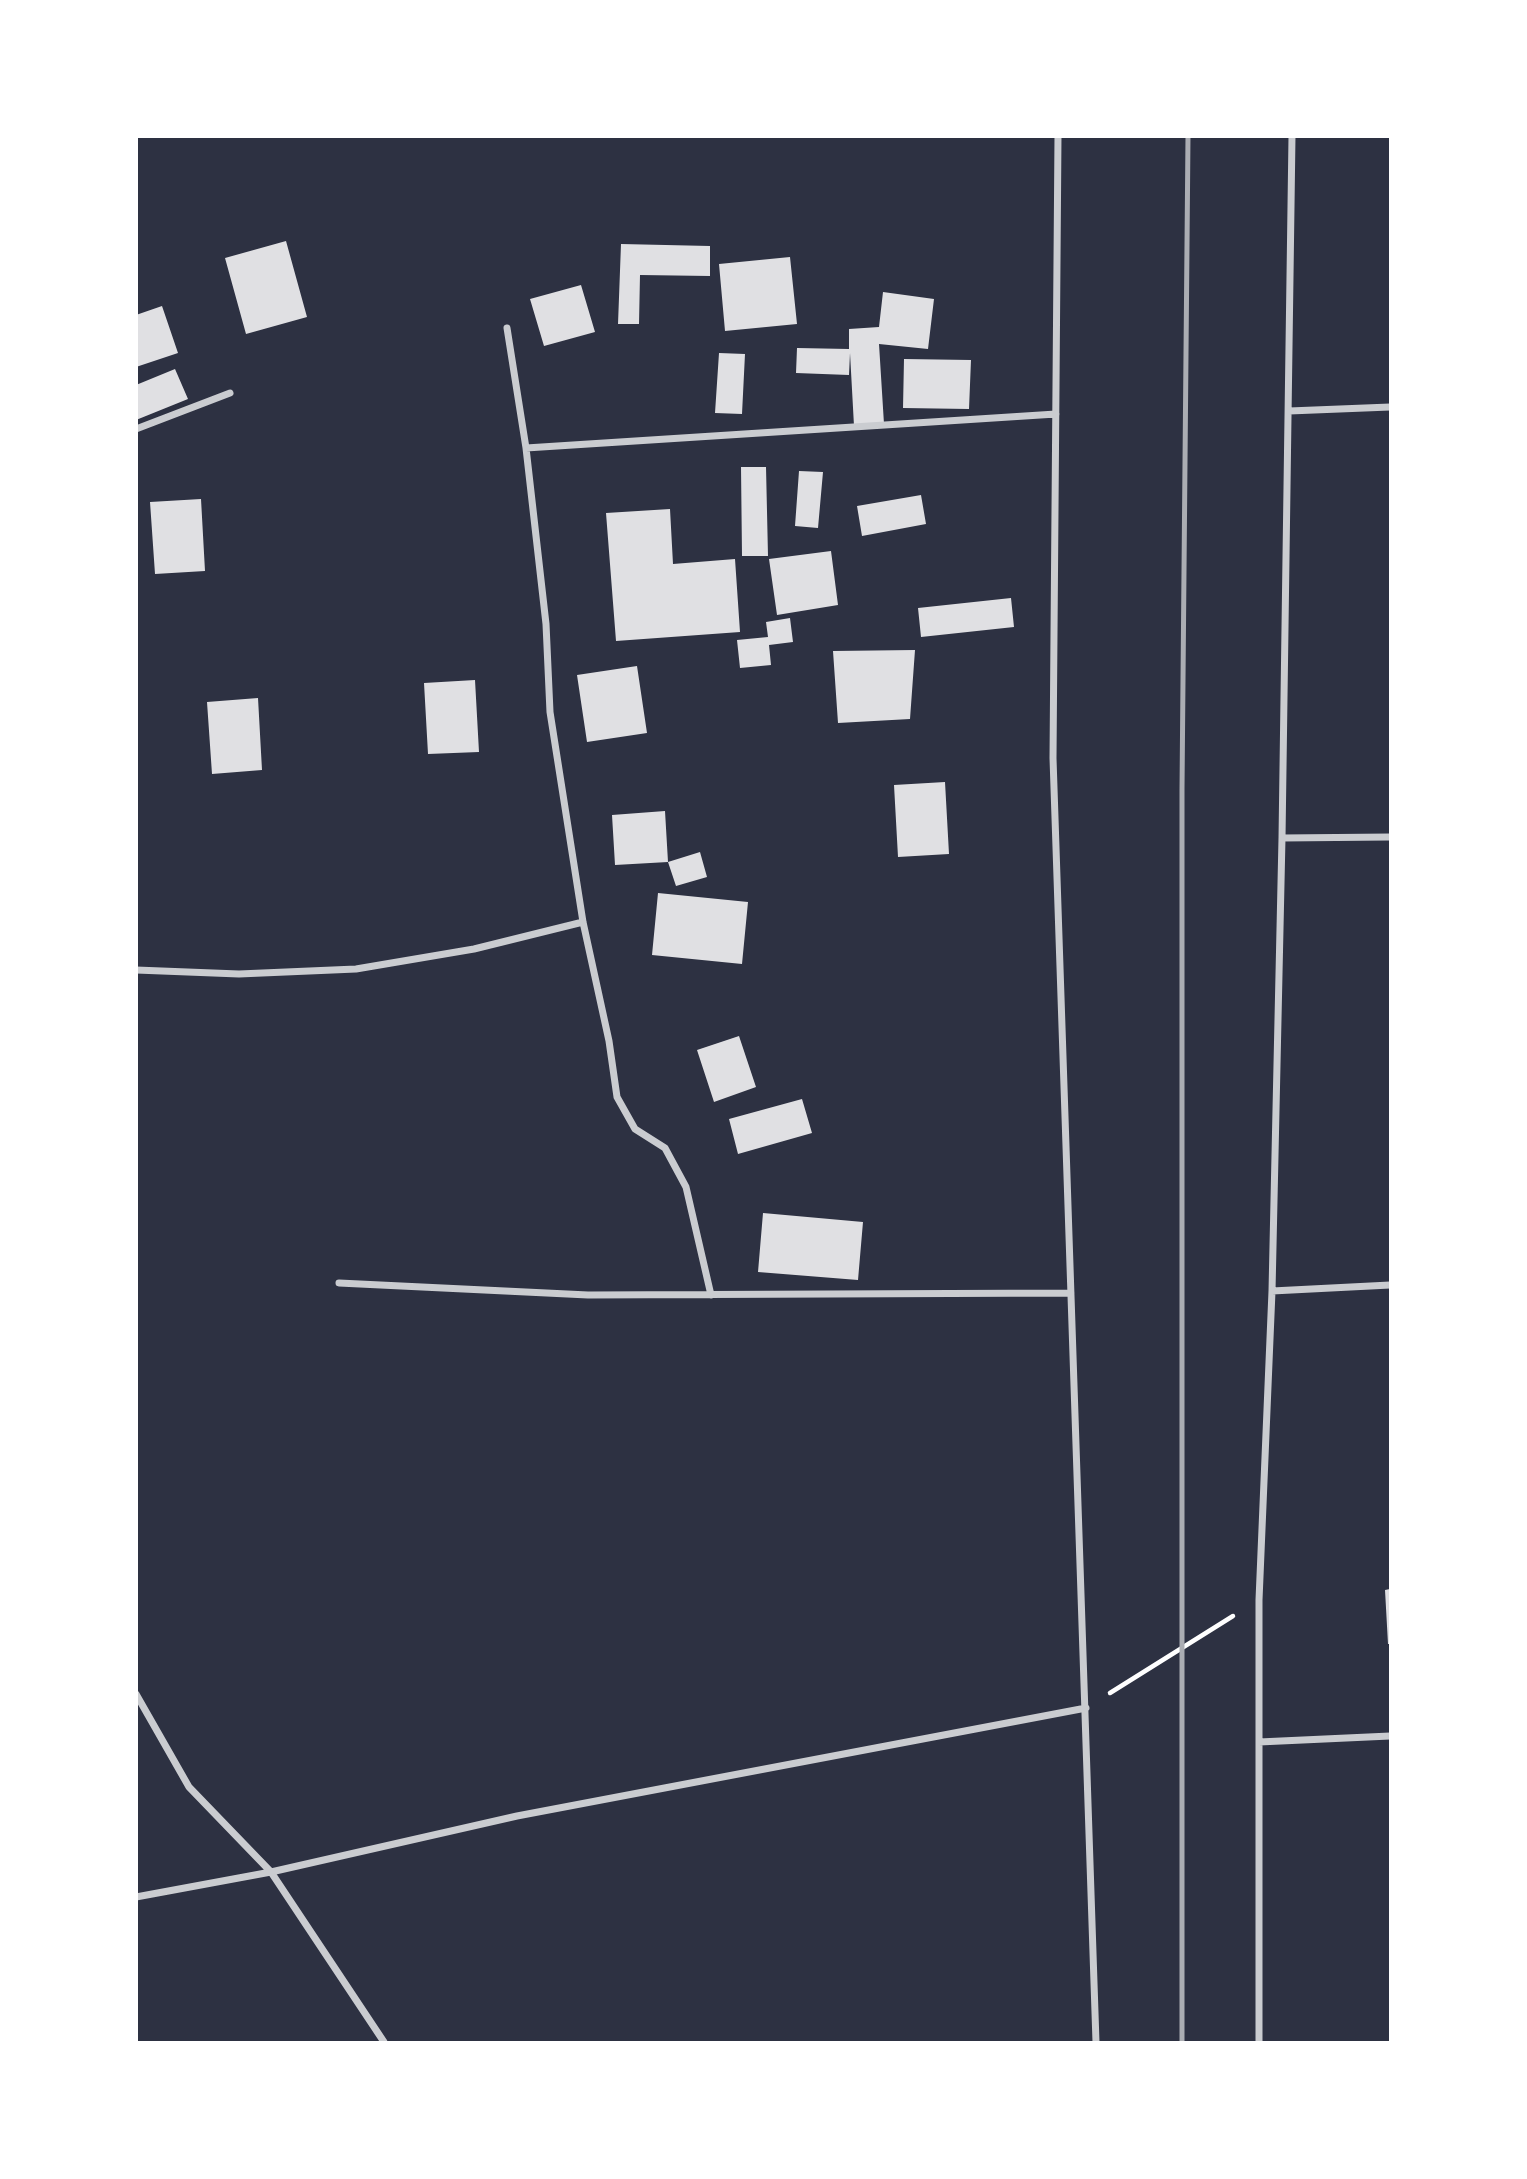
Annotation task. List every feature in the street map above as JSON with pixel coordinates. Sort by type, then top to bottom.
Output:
[{"type":"street","points":[[1058,136],[1053,758],[1096,2042]]},
{"type":"street","points":[[1259,2042],[1259,1600],[1272,1291],[1282,838],[1292,136]]},
{"type":"street","points":[[507,328],[526,448],[546,624],[550,712],[583,922],[609,1041],[617,1097],[635,1129],[665,1148],[686,1187],[711,1295]]},
{"type":"street","points":[[136,429],[230,393]]},
{"type":"street","points":[[1289,411],[1391,407]]},
{"type":"street","points":[[526,448],[1056,414]]},
{"type":"street","points":[[1282,838],[1391,837]]},
{"type":"street","points":[[136,970],[239,974],[356,969],[474,949],[583,922]]},
{"type":"street","points":[[339,1283],[588,1295],[1071,1293]]},
{"type":"street","points":[[1272,1291],[1391,1285]]},
{"type":"street","points":[[136,1694],[190,1787],[271,1872],[384,2042]]},
{"type":"street","points":[[136,1897],[271,1872],[517,1816],[1086,1708]]},
{"type":"street","points":[[1259,1742],[1391,1736]]},
{"type":"path","points":[[1086,1708],[1259,1600]]},
{"type":"building","points":[[286,241],[307,317],[246,334],[225,258]]},
{"type":"building","points":[[621,244],[710,246],[710,276],[640,275],[639,324],[618,324]]},
{"type":"building","points":[[790,257],[797,324],[725,331],[719,264]]},
{"type":"building","points":[[581,285],[595,332],[544,346],[530,299]]},
{"type":"building","points":[[883,292],[934,299],[928,349],[879,344],[884,424],[854,426],[850,353],[849,375],[796,373],[797,348],[849,349],[849,329],[879,327]]},
{"type":"building","points":[[162,306],[178,353],[136,367],[136,315]]},
{"type":"building","points":[[719,353],[745,354],[742,414],[715,413]]},
{"type":"building","points":[[904,359],[971,360],[969,409],[903,408]]},
{"type":"building","points":[[175,369],[188,399],[136,420],[136,385]]},
{"type":"building","points":[[741,467],[766,467],[768,556],[742,556]]},
{"type":"building","points":[[799,471],[823,472],[818,528],[795,526]]},
{"type":"building","points":[[921,495],[926,524],[862,536],[857,506]]},
{"type":"building","points":[[201,499],[205,571],[155,574],[150,502]]},
{"type":"building","points":[[670,509],[673,564],[735,559],[740,632],[616,641],[606,513]]},
{"type":"building","points":[[831,551],[838,605],[777,615],[769,559]]},
{"type":"building","points":[[1011,598],[1014,627],[921,637],[918,608]]},
{"type":"building","points":[[790,618],[793,642],[769,645],[771,665],[740,668],[737,640],[768,637],[766,622]]},
{"type":"building","points":[[915,650],[910,719],[838,723],[833,651]]},
{"type":"building","points":[[637,666],[647,733],[587,742],[577,675]]},
{"type":"building","points":[[475,680],[479,752],[428,754],[424,683]]},
{"type":"building","points":[[258,698],[262,770],[212,774],[207,702]]},
{"type":"building","points":[[945,782],[949,854],[898,857],[894,785]]},
{"type":"building","points":[[665,811],[668,862],[615,865],[612,815]]},
{"type":"building","points":[[700,852],[707,877],[676,886],[668,862]]},
{"type":"building","points":[[658,893],[748,902],[742,964],[652,955]]},
{"type":"building","points":[[739,1036],[756,1087],[714,1102],[697,1050]]},
{"type":"building","points":[[802,1099],[812,1133],[738,1154],[729,1119]]},
{"type":"building","points":[[763,1213],[863,1222],[858,1280],[758,1272]]},
{"type":"building","points":[[1390,1589],[1390,1644],[1388,1644],[1385,1590]]},
{"type":"railway","points":[[1182,2042],[1182,789],[1188,136]]}]
